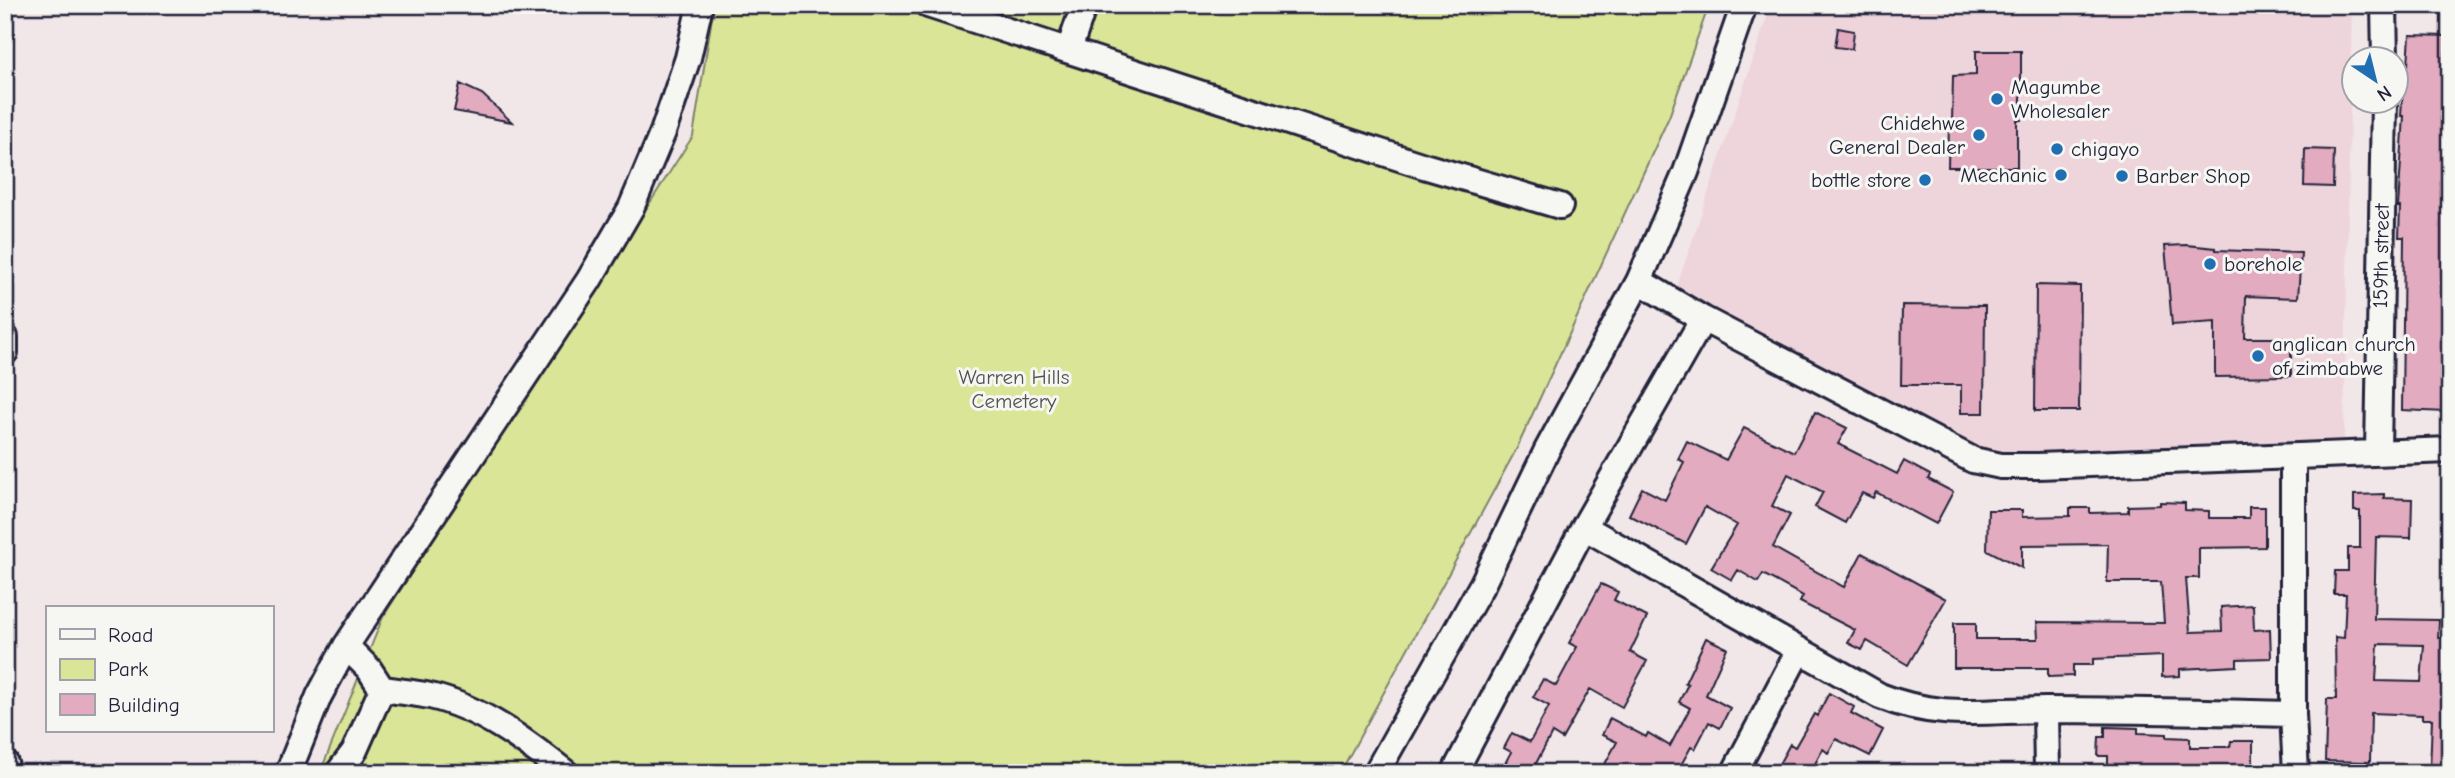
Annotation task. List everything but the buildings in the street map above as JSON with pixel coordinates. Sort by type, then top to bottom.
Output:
[{"type":"street","points":[[288,773],[319,696],[346,646],[589,280],[631,208],[663,132],[688,58],[701,5]]},
{"type":"street","points":[[928,5],[1424,166],[1560,206]]},
{"type":"street","points":[[1069,50],[1084,5]]},
{"type":"street","points":[[1376,773],[1483,583],[1546,450],[1639,281],[1686,172],[1744,5]]},
{"type":"street","points":[[2384,5],[2385,46]]},
{"type":"street","name":"159th street","points":[[2378,452],[2384,116]]},
{"type":"street","points":[[1639,281],[1703,319],[1988,465],[2015,467],[2450,450]]},
{"type":"street","points":[[1454,773],[1584,527],[1703,319]]},
{"type":"street","points":[[5,337],[5,352]]},
{"type":"street","points":[[2293,457],[2293,714],[2296,773]]},
{"type":"street","points":[[1584,527],[1880,696],[1903,706],[1945,712],[2046,710],[2293,714]]},
{"type":"street","points":[[346,646],[369,669],[382,689],[432,697],[469,709],[524,740],[566,773]]},
{"type":"street","points":[[1734,773],[1799,650]]},
{"type":"street","points":[[338,773],[355,752],[382,689]]},
{"type":"street","points":[[2046,710],[2047,773]]},
{"type":"street","points":[[5,763],[8,773]]},
{"type":"shaded area","points":[[1771,5],[2352,5],[2351,46],[2340,46],[2340,116],[2350,116],[2344,440],[1988,462],[1707,323],[1677,286]]},
{"type":"green space","name":"Warren Hills Cemetery","points":[[714,5],[1709,5],[1669,117],[1517,448],[1340,773],[320,773],[383,617],[693,136]]},
{"type":"place","name":"Magumbe Wholesaler","points":[[1997,99]]},
{"type":"place","name":"Chidehwe General Dealer","points":[[1979,135]]},
{"type":"place","name":"chigayo","points":[[2057,149]]},
{"type":"place","name":"Mechanic","points":[[2061,175]]},
{"type":"place","name":"Barber Shop","points":[[2122,176]]},
{"type":"place","name":"bottle store","points":[[1925,180]]},
{"type":"place","name":"borehole","points":[[2210,264]]},
{"type":"place","name":"anglican church of zimbabwe","points":[[2258,356]]}]
